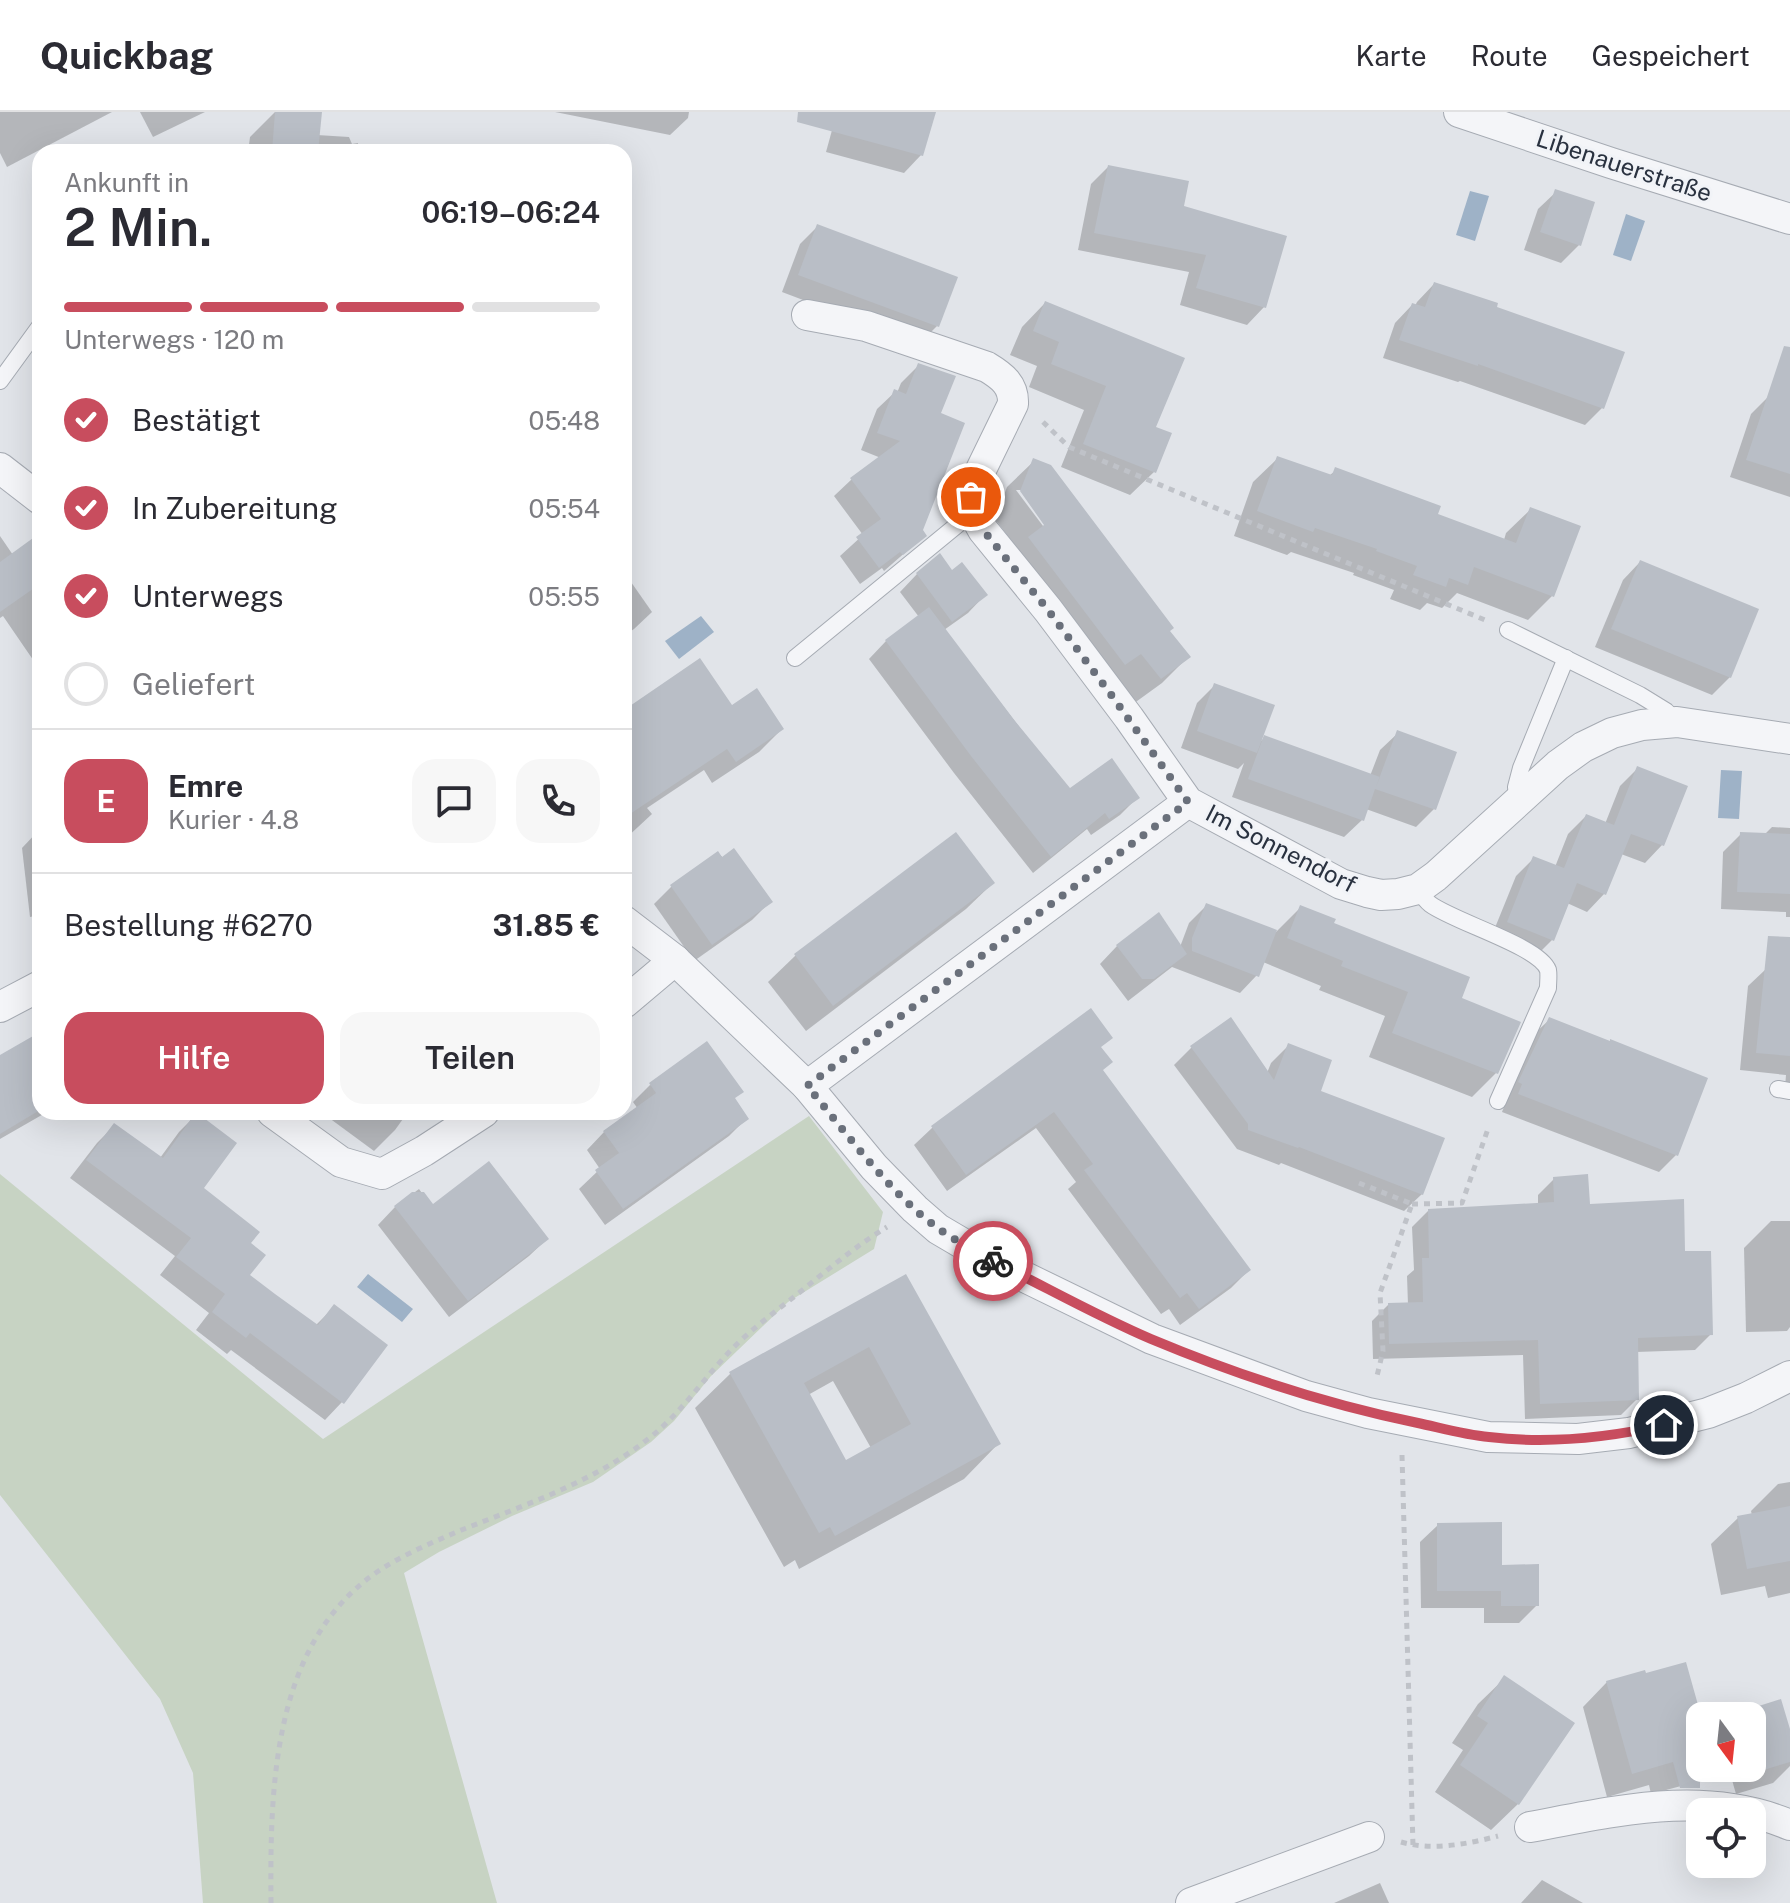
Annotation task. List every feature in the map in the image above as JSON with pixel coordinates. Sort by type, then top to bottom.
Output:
[{"type":"street","name":"Libenauerstraße","points":[[1459,112],[1790,219]]},
{"type":"street","points":[[807,315],[866,326],[930,346],[987,367],[1000,375],[1010,387],[1013,404],[974,484],[971,497],[973,512]]},
{"type":"street","points":[[0,468],[32,493]]},
{"type":"street","name":"Im Sonnendorf","points":[[973,512],[983,530],[1048,610],[1188,802],[1341,884],[1381,895],[1418,889]]},
{"type":"street","points":[[1418,889],[1558,765],[1583,747],[1612,733],[1642,725],[1677,722],[1790,739]]},
{"type":"street","points":[[807,1086],[1188,802]]},
{"type":"street","points":[[632,927],[675,960],[807,1086],[874,1167],[938,1229],[965,1246],[1138,1333],[1306,1396],[1368,1413],[1488,1437],[1550,1440],[1599,1437],[1664,1425],[1708,1413],[1790,1376]]},
{"type":"street","points":[[632,996],[675,960]]},
{"type":"street","points":[[0,1007],[32,990]]},
{"type":"street","points":[[283,1120],[341,1162],[382,1174],[472,1120]]},
{"type":"street","points":[[1530,1827],[1648,1806],[1691,1804],[1744,1810],[1790,1825]]},
{"type":"street","points":[[1191,1903],[1369,1837]]},
{"type":"lane","points":[[0,381],[32,337]]},
{"type":"lane","points":[[795,658],[973,512]]},
{"type":"lane","points":[[1508,630],[1640,695],[1666,711],[1677,722]]},
{"type":"lane","points":[[1518,801],[1516,787],[1521,768],[1566,658]]},
{"type":"lane","points":[[1418,889],[1427,902],[1445,913],[1527,950],[1542,961],[1548,971],[1548,988],[1498,1101]]},
{"type":"path","points":[[1013,404],[1032,411],[1069,447],[1508,630]]},
{"type":"path","points":[[1359,1183],[1412,1204],[1462,1203],[1498,1101]]},
{"type":"path","points":[[1368,1413],[1383,1351],[1380,1293],[1412,1204]]},
{"type":"path","points":[[271,1903],[272,1807],[280,1740],[304,1659],[321,1630],[346,1599],[376,1572],[415,1550],[563,1490],[612,1464],[649,1439],[736,1346],[763,1322],[834,1264],[915,1209]]},
{"type":"path","points":[[1402,1420],[1413,1846]]},
{"type":"path","points":[[1369,1837],[1382,1836],[1413,1846],[1463,1844],[1530,1827]]},
{"type":"green space","points":[[809,1116],[883,1212],[874,1249],[788,1302],[711,1376],[674,1421],[651,1442],[593,1482],[512,1516],[404,1573],[497,1903],[203,1903],[193,1773],[160,1699],[0,1495],[0,1174],[323,1439]]},
{"type":"water","points":[[1470,191],[1489,196],[1475,241],[1456,235]]},
{"type":"water","points":[[1626,214],[1645,221],[1631,261],[1613,255]]},
{"type":"water","points":[[701,616],[714,632],[679,659],[665,641]]},
{"type":"water","points":[[1721,770],[1742,771],[1739,819],[1718,818]]},
{"type":"water","points":[[368,1274],[413,1309],[402,1322],[357,1287]]},
{"type":"building","points":[[275,112],[322,112],[319,144],[273,144]]},
{"type":"building","points":[[798,112],[936,112],[923,156],[797,122]]},
{"type":"building","points":[[1108,165],[1189,181],[1184,206],[1287,236],[1266,308],[1196,288],[1206,255],[1094,233]]},
{"type":"building","points":[[1555,189],[1595,202],[1581,246],[1540,232]]},
{"type":"building","points":[[817,224],[958,277],[939,327],[798,275]]},
{"type":"building","points":[[1434,282],[1625,352],[1604,409],[1478,364],[1399,340],[1412,303],[1425,307]]},
{"type":"building","points":[[1045,301],[1185,358],[1156,427],[1172,433],[1156,473],[1083,444],[1106,386],[1051,364],[1059,342],[1033,331]]},
{"type":"building","points":[[1784,346],[1790,347],[1790,474],[1746,460]]},
{"type":"building","points":[[918,363],[956,376],[941,413],[965,423],[923,530],[927,536],[903,555],[900,552],[879,568],[856,537],[881,519],[850,478],[900,441],[877,433],[894,389],[906,394]]},
{"type":"building","points":[[1277,456],[1332,475],[1335,467],[1441,506],[1438,514],[1516,543],[1530,507],[1581,526],[1554,597],[1474,567],[1468,585],[1449,578],[1446,587],[1413,575],[1417,566],[1377,549],[1315,528],[1313,532],[1257,511]]},
{"type":"building","points":[[1033,458],[1051,465],[1174,628],[1170,631],[1191,657],[1161,679],[1141,654],[1125,665],[1028,537],[1044,525],[1020,491]]},
{"type":"building","points":[[32,539],[32,590],[0,612],[0,562]]},
{"type":"building","points":[[940,553],[952,570],[962,562],[988,595],[952,622],[916,573]]},
{"type":"building","points":[[1640,560],[1759,609],[1731,678],[1611,629]]},
{"type":"building","points":[[929,607],[1070,788],[1112,758],[1140,798],[1109,819],[1105,813],[1051,857],[885,640]]},
{"type":"building","points":[[700,658],[732,705],[757,688],[784,729],[736,762],[727,749],[632,813],[632,705]]},
{"type":"building","points":[[1214,683],[1275,705],[1257,753],[1197,731]]},
{"type":"building","points":[[1397,730],[1457,752],[1436,810],[1375,789],[1364,821],[1248,779],[1264,735],[1380,777]]},
{"type":"building","points":[[1637,766],[1688,786],[1664,846],[1631,834],[1606,895],[1577,883],[1554,941],[1507,922],[1533,856],[1564,868],[1586,814],[1614,825]]},
{"type":"building","points":[[956,832],[995,883],[833,1006],[794,954]]},
{"type":"building","points":[[1740,832],[1790,834],[1790,894],[1737,892]]},
{"type":"building","points":[[734,848],[773,902],[712,945],[670,885],[718,851],[722,857]]},
{"type":"building","points":[[1206,903],[1277,930],[1259,977],[1192,951],[1192,938]]},
{"type":"building","points":[[1300,905],[1336,919],[1334,923],[1470,977],[1462,998],[1521,1022],[1498,1074],[1392,1033],[1408,992],[1341,966],[1343,961],[1287,938]]},
{"type":"building","points":[[1159,912],[1187,954],[1154,979],[1142,979],[1116,945]]},
{"type":"building","points":[[1768,936],[1790,937],[1790,1056],[1756,1053]]},
{"type":"building","points":[[1091,1008],[1113,1038],[1101,1047],[1113,1062],[1103,1070],[1251,1270],[1199,1309],[1187,1293],[1180,1298],[1084,1170],[1093,1164],[1054,1112],[966,1175],[931,1126]]},
{"type":"building","points":[[1231,1017],[1274,1080],[1288,1043],[1332,1060],[1321,1091],[1445,1138],[1423,1195],[1248,1130],[1248,1124],[1190,1046]]},
{"type":"building","points":[[1549,1017],[1708,1078],[1678,1156],[1518,1094],[1522,1084],[1518,1082]]},
{"type":"building","points":[[32,1037],[32,1115],[0,1134],[0,1055]]},
{"type":"building","points":[[707,1041],[744,1092],[735,1098],[749,1119],[623,1209],[595,1170],[619,1153],[603,1131],[618,1120],[632,1120],[632,1110],[656,1093],[649,1083]]},
{"type":"building","points":[[190,1120],[207,1120],[237,1143],[204,1188],[260,1232],[251,1243],[266,1255],[250,1275],[318,1325],[334,1304],[388,1345],[344,1404],[250,1333],[246,1338],[212,1312],[225,1294],[176,1257],[191,1238],[86,1160],[114,1123],[163,1158]]},
{"type":"building","points":[[489,1161],[549,1239],[468,1301],[394,1206],[412,1192],[424,1192],[433,1204]]},
{"type":"building","points":[[1588,1174],[1590,1204],[1684,1199],[1685,1251],[1711,1251],[1713,1335],[1638,1338],[1639,1400],[1540,1404],[1538,1340],[1389,1344],[1388,1303],[1423,1302],[1422,1258],[1429,1258],[1428,1209],[1554,1202],[1553,1177]]},
{"type":"building","points":[[906,1274],[1001,1444],[835,1536],[830,1527],[819,1533],[729,1372]],"holes":[[[869,1347],[911,1424],[846,1460],[804,1383]]]},
{"type":"building","points":[[1790,1506],[1790,1561],[1747,1569],[1737,1516]]},
{"type":"building","points":[[1502,1522],[1502,1565],[1539,1564],[1539,1606],[1501,1606],[1501,1591],[1437,1591],[1437,1523]]},
{"type":"building","points":[[1686,1662],[1697,1702],[1686,1702],[1686,1782],[1700,1782],[1700,1788],[1680,1788],[1673,1762],[1632,1774],[1606,1681],[1645,1670],[1646,1673]]},
{"type":"building","points":[[1504,1675],[1575,1723],[1519,1805],[1460,1765],[1488,1723],[1477,1716]]},
{"type":"building","points":[[1781,1699],[1790,1729],[1790,1762],[1766,1769],[1766,1704]]},
{"type":"way so far","points":[[971,497],[973,512],[983,530],[1048,610],[1188,802],[807,1086],[874,1167],[915,1209],[938,1229],[993,1261]]},
{"type":"route","points":[[993,1261],[1152,1339],[1306,1396],[1368,1413],[1488,1437],[1524,1439],[1599,1437],[1664,1425]]}]
